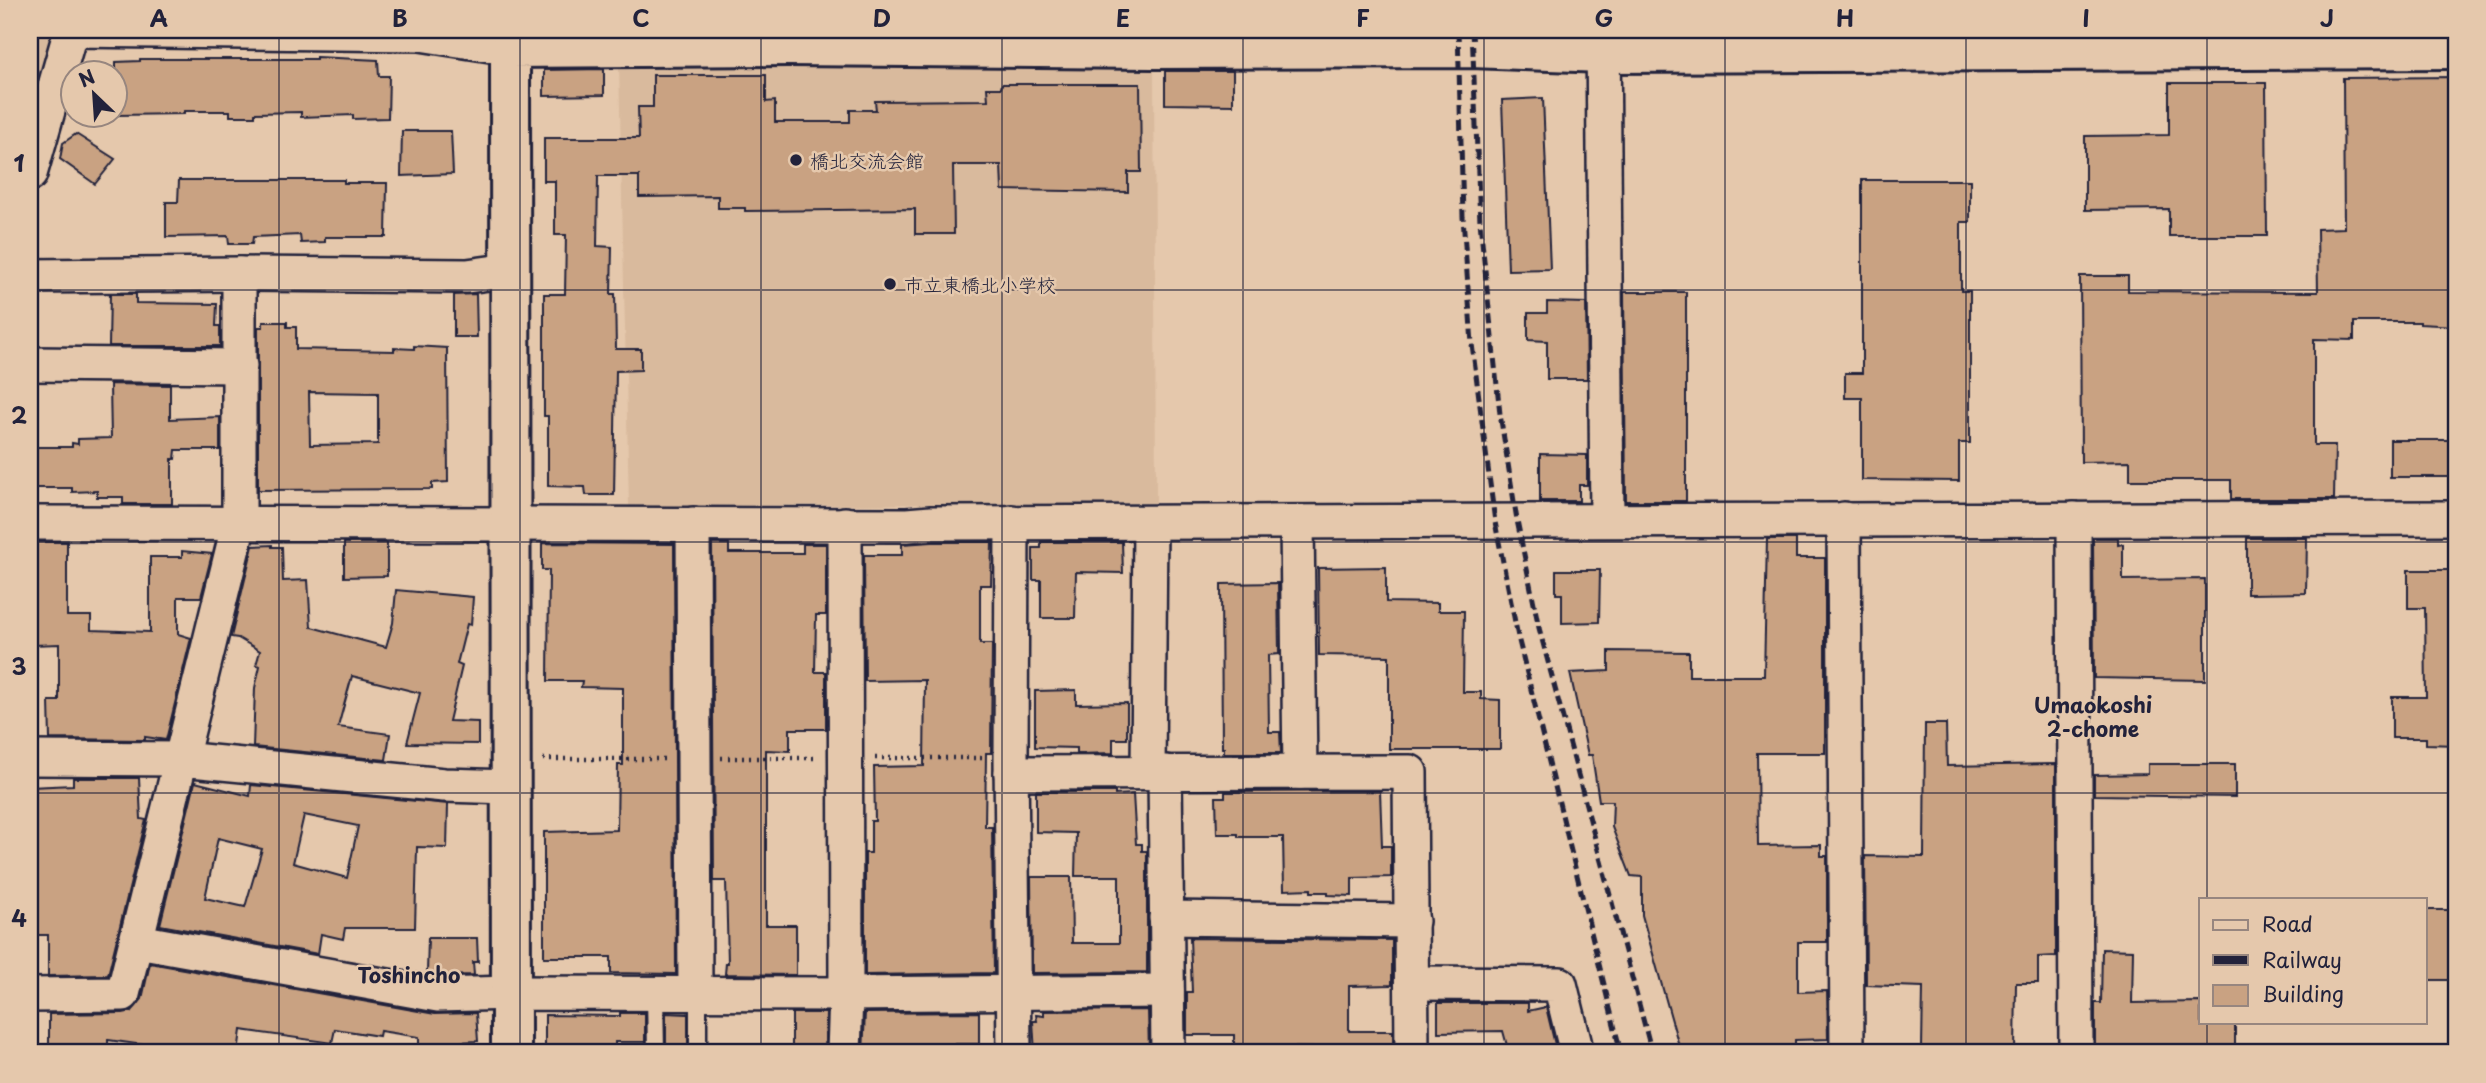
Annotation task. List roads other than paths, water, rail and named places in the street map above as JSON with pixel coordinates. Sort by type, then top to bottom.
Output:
[{"type":"street","points":[[30,174],[71,30],[325,31],[789,46],[1153,39],[1472,48],[1603,41],[2456,49]]},
{"type":"street","points":[[510,39],[511,1053]]},
{"type":"street","points":[[1603,41],[1607,520]]},
{"type":"street","points":[[30,276],[467,276],[510,270]]},
{"type":"street","points":[[30,995],[124,994],[239,523],[240,274]]},
{"type":"street","points":[[30,364],[240,366]]},
{"type":"street","points":[[1844,519],[1847,1053]]},
{"type":"street","points":[[30,523],[906,525],[1844,519],[2456,519]]},
{"type":"street","points":[[2074,519],[2076,1053]]},
{"type":"street","points":[[1012,523],[1014,1053]]},
{"type":"street","points":[[1150,523],[1156,772],[1166,918],[1168,1053]]},
{"type":"street","points":[[1297,523],[1300,772]]},
{"type":"street","points":[[693,524],[696,994]]},
{"type":"street","points":[[844,1053],[845,524]]},
{"type":"street","points":[[30,758],[181,759],[444,785],[510,773]]},
{"type":"street","points":[[1011,765],[1156,772],[1410,772],[1412,1053]]},
{"type":"street","points":[[1166,918],[1412,921]]},
{"type":"street","points":[[138,941],[438,995],[846,995],[1167,991]]},
{"type":"street","points":[[1412,983],[1559,984],[1577,1053]]},
{"type":"lane","points":[[655,993],[656,1053]]},
{"type":"lane","points":[[696,994],[698,1053]]},
{"type":"railway","points":[[1458,30],[1463,217],[1472,344],[1495,522],[1518,637],[1621,1053]]},
{"type":"railway","points":[[1472,30],[1480,222],[1500,414],[1517,520],[1539,628],[1652,1053]]},
{"type":"place","name":"橋北交流会館","points":[[796,160]]},
{"type":"place","name":"市立東橋北小学校","points":[[890,284]]},
{"type":"district","name":"Umaokoshi 2-chome","points":[[2093,716]]},
{"type":"district","name":"Toshincho","points":[[409,974]]}]
